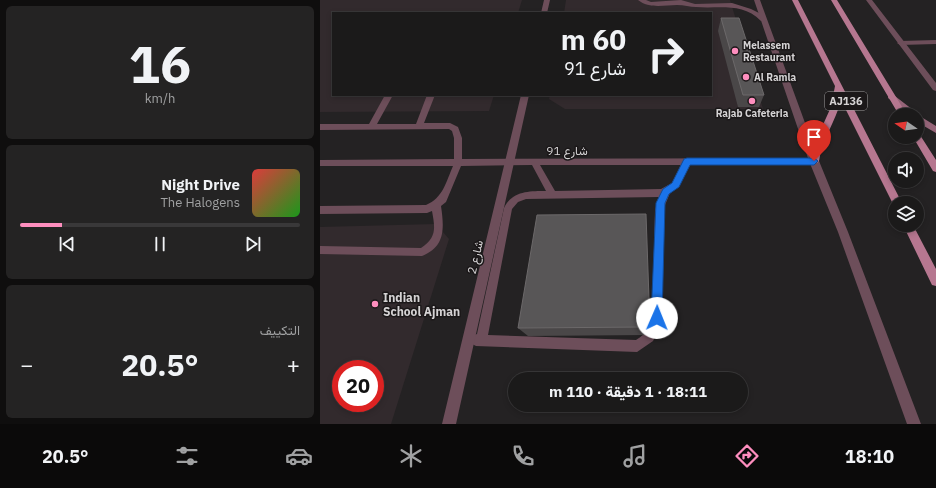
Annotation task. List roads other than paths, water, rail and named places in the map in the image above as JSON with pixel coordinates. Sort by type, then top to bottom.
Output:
[{"type":"main road","name":"AJ136","points":[[795,0],[894,196]]},
{"type":"main road","points":[[834,0],[899,108]]},
{"type":"main road","points":[[814,161],[820,139],[834,114],[838,85]]},
{"type":"main road","points":[[891,96],[906,108]]},
{"type":"main road","points":[[924,122],[936,130]]},
{"type":"main road","points":[[921,144],[936,168]]},
{"type":"main road","points":[[912,232],[936,281]]},
{"type":"street","points":[[544,12],[547,0]]},
{"type":"street","points":[[757,0],[814,161],[843,232],[914,424]]},
{"type":"street","points":[[869,0],[900,43],[936,88]]},
{"type":"street","name":"شارع 2","points":[[450,424],[468,340],[526,96]]},
{"type":"lane","points":[[641,0],[650,4],[665,6],[679,2],[692,5],[731,5],[752,11],[763,20]]},
{"type":"lane","points":[[739,0],[744,8]]},
{"type":"lane","points":[[900,43],[936,42]]},
{"type":"lane","points":[[372,127],[388,96]]},
{"type":"lane","points":[[419,126],[431,96]]},
{"type":"lane","points":[[320,127],[450,126],[455,129],[458,138],[458,163],[444,199],[436,205],[427,209],[320,210]]},
{"type":"lane","name":"شارع 91","points":[[320,163],[814,161]]},
{"type":"lane","points":[[534,162],[553,195]]},
{"type":"lane","points":[[481,340],[510,203],[526,194],[553,195],[656,193],[666,191],[676,185],[687,162]]},
{"type":"lane","points":[[468,340],[637,346],[648,340],[655,329],[657,318],[659,210],[660,203],[666,191]]},
{"type":"lane","points":[[320,250],[422,252],[432,246],[439,236],[436,205]]},
{"type":"place","name":"Melassem Restaurant","points":[[735,51]]},
{"type":"place","name":"Al Ramla","points":[[746,77]]},
{"type":"place","name":"Rajab Cafeteria","points":[[752,101]]},
{"type":"place","name":"Indian School Ajman","points":[[375,304]]}]
